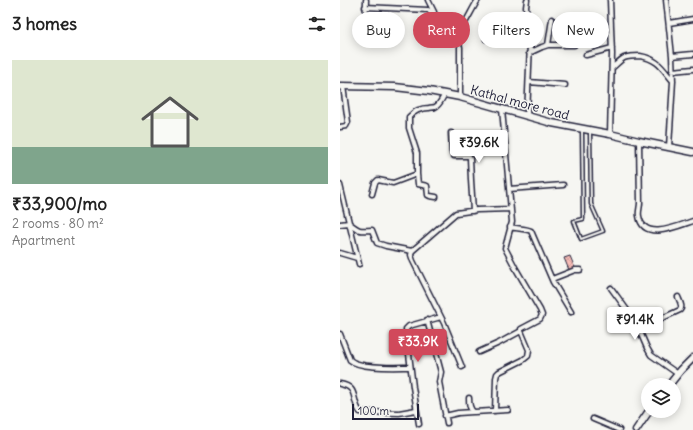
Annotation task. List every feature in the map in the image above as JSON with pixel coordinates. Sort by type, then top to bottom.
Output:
[{"type":"main road","name":"Kathal more road","points":[[341,86],[395,87],[445,94],[552,123],[693,152]]},
{"type":"main road","points":[[675,378],[693,358]]},
{"type":"main road","points":[[636,430],[644,418]]},
{"type":"street","points":[[365,12],[366,0]]},
{"type":"street","points":[[428,0],[433,12]]},
{"type":"street","points":[[470,14],[478,0]]},
{"type":"street","points":[[527,0],[527,12]]},
{"type":"street","points":[[610,0],[612,48],[610,134]]},
{"type":"street","points":[[666,0],[673,81],[669,147]]},
{"type":"street","points":[[365,7],[418,9],[430,10],[432,12]]},
{"type":"street","points":[[548,45],[552,19]]},
{"type":"street","points":[[669,23],[693,19]]},
{"type":"street","points":[[530,53],[542,47],[552,45]]},
{"type":"street","points":[[460,48],[460,97]]},
{"type":"street","points":[[527,116],[530,48]]},
{"type":"street","points":[[586,55],[612,48]]},
{"type":"street","points":[[672,56],[693,54]]},
{"type":"street","points":[[612,68],[623,58],[636,56],[649,58],[661,67],[673,81]]},
{"type":"street","points":[[672,71],[693,69]]},
{"type":"street","points":[[529,82],[565,85]]},
{"type":"street","points":[[340,127],[346,126],[348,122],[341,86]]},
{"type":"street","points":[[436,197],[428,195],[427,186],[418,184],[417,153],[409,128],[409,117],[418,110],[437,106],[445,94]]},
{"type":"street","points":[[479,352],[521,331],[540,319],[542,315],[505,248],[512,222],[502,109]]},
{"type":"street","points":[[451,133],[452,152],[454,156],[469,156],[470,158],[473,211]]},
{"type":"street","points":[[639,141],[640,203],[638,213],[642,223],[646,228],[654,231],[660,231],[693,221]]},
{"type":"street","points":[[372,194],[375,183],[378,180],[393,183],[417,174]]},
{"type":"street","points":[[340,184],[341,195],[359,264]]},
{"type":"street","points":[[509,189],[563,185]]},
{"type":"street","points":[[462,367],[441,317],[413,261],[411,255],[412,251],[456,213],[511,209]]},
{"type":"street","points":[[340,224],[349,223],[359,230],[372,230],[376,242],[379,244],[412,251]]},
{"type":"street","points":[[510,227],[531,230],[552,279],[571,312]]},
{"type":"street","points":[[340,253],[357,258]]},
{"type":"street","points":[[552,279],[576,270],[580,270]]},
{"type":"street","points":[[611,288],[632,316],[646,348],[651,355],[678,374]]},
{"type":"street","points":[[640,332],[654,322],[680,310],[682,307],[678,297]]},
{"type":"street","points":[[419,424],[406,329],[409,326],[441,317]]},
{"type":"street","points":[[427,320],[442,372],[439,382],[447,423]]},
{"type":"street","points":[[495,411],[497,374],[529,355],[529,350],[521,331]]},
{"type":"street","points":[[340,334],[350,360],[353,362],[373,366],[410,367]]},
{"type":"street","points":[[340,384],[348,386],[353,390],[357,408],[360,412],[399,413],[416,410]]},
{"type":"street","points":[[470,398],[469,404],[473,412]]},
{"type":"street","points":[[445,416],[458,413],[508,410]]},
{"type":"street","points":[[593,419],[619,430]]},
{"type":"lane","points":[[582,128],[583,219],[574,221],[581,239],[603,230],[591,204],[590,130]]},
{"type":"building","points":[[570,256],[575,268],[569,270],[564,258]]}]
